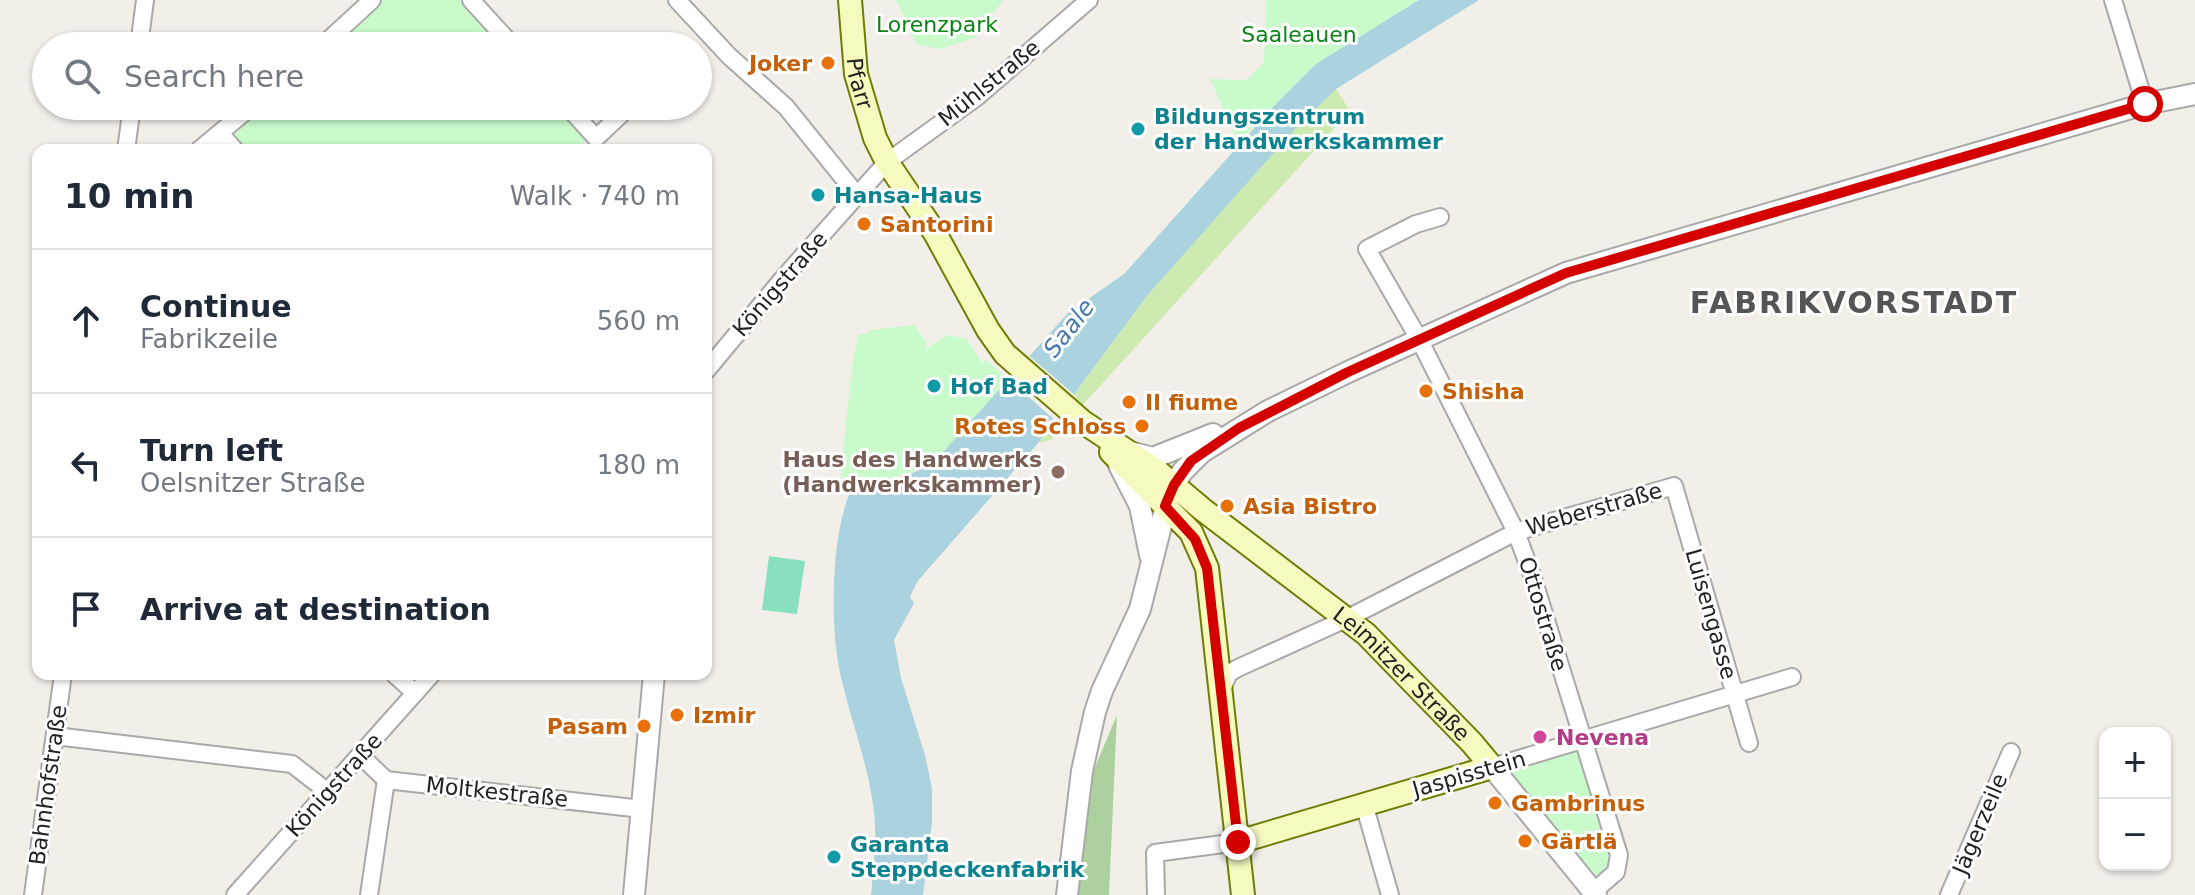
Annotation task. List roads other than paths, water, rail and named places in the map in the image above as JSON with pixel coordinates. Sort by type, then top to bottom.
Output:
[{"type":"main road","name":"Pfarr","points":[[850,0],[860,92],[875,138],[887,162],[935,233],[988,330],[1013,363],[1169,495]]},
{"type":"main road","name":"Leimitzer Straße","points":[[1169,495],[1346,619],[1389,656],[1492,767]]},
{"type":"main road","points":[[1169,495],[1195,539],[1207,568],[1243,895]]},
{"type":"main road","name":"Jaspisstein","points":[[1238,842],[1492,767]]},
{"type":"street","points":[[141,32],[145,0]]},
{"type":"street","points":[[337,32],[372,0]]},
{"type":"street","points":[[471,0],[500,32]]},
{"type":"street","points":[[677,0],[705,32]]},
{"type":"street","name":"Mühlstraße","points":[[887,162],[977,97],[1089,0]]},
{"type":"street","points":[[2113,0],[2145,104]]},
{"type":"street","points":[[712,39],[786,107],[857,195]]},
{"type":"street","points":[[1120,451],[1148,458],[1159,456],[1268,411],[1566,273],[2145,104],[2195,94]]},
{"type":"street","points":[[127,144],[130,120]]},
{"type":"street","points":[[206,144],[235,120]]},
{"type":"street","points":[[580,120],[596,138],[615,120]]},
{"type":"street","points":[[220,133],[230,144]]},
{"type":"street","name":"Königstraße","points":[[712,364],[887,162]]},
{"type":"street","name":"Ottostraße","points":[[1440,217],[1416,224],[1367,249],[1419,339],[1516,532],[1532,575],[1619,855],[1616,872],[1594,893]]},
{"type":"street","points":[[1067,895],[1082,771],[1095,712],[1133,629],[1148,583],[1169,495],[1191,461],[1268,411]]},
{"type":"street","points":[[1120,451],[1145,523],[1150,551],[1148,583]]},
{"type":"street","name":"Weberstraße","points":[[1222,689],[1229,673],[1238,668],[1346,619],[1516,532],[1674,486]]},
{"type":"street","name":"Luisengasse","points":[[1674,486],[1749,743]]},
{"type":"street","name":"Jaspisstein","points":[[1492,767],[1792,677]]},
{"type":"street","name":"Bahnhofstraße","points":[[33,895],[62,680]]},
{"type":"street","points":[[401,680],[415,693]]},
{"type":"street","name":"Königstraße","points":[[235,895],[427,680]]},
{"type":"street","points":[[634,895],[653,680]]},
{"type":"street","points":[[55,736],[292,764],[328,792]]},
{"type":"street","name":"Jägerzeile","points":[[1949,895],[2011,752]]},
{"type":"street","points":[[360,755],[386,780],[369,895]]},
{"type":"street","name":"Leimitzer Straße","points":[[1492,767],[1594,893]]},
{"type":"street","name":"Moltkestraße","points":[[386,780],[642,809]]},
{"type":"street","points":[[1364,804],[1390,895]]},
{"type":"street","points":[[1156,895],[1155,853],[1238,842]]},
{"type":"water","name":"Saale","points":[[1419,0],[1479,0],[1336,89],[1293,131],[1146,297],[1038,443],[917,582],[910,597],[914,603],[894,640],[901,678],[932,788],[932,822],[923,895],[871,895],[874,810],[839,668],[834,626],[836,551],[852,488],[909,474],[936,460],[1068,313],[1124,274],[1272,108],[1316,64]]},
{"type":"place","name":"Joker","points":[[828,63]]},
{"type":"place","name":"Bildungszentrum der Handwerkskammer","points":[[1138,129]]},
{"type":"place","name":"Hansa-Haus","points":[[818,195]]},
{"type":"place","name":"Santorini","points":[[864,224]]},
{"type":"place","name":"Hof Bad","points":[[934,386]]},
{"type":"place","name":"Shisha","points":[[1426,391]]},
{"type":"place","name":"Il fiume","points":[[1129,402]]},
{"type":"place","name":"Rotes Schloss","points":[[1142,426]]},
{"type":"place","name":"Haus des Handwerks (Handwerkskammer)","points":[[1058,472]]},
{"type":"place","name":"Asia Bistro","points":[[1227,506]]},
{"type":"place","name":"Izmir","points":[[677,715]]},
{"type":"place","name":"Pasam","points":[[644,726]]},
{"type":"place","name":"Nevena","points":[[1540,737]]},
{"type":"place","name":"Gambrinus","points":[[1495,803]]},
{"type":"place","name":"Gärtlä","points":[[1525,841]]},
{"type":"place","name":"Garanta Steppdeckenfabrik","points":[[834,857]]},
{"type":"district","name":"FABRIKVORSTADT","points":[[1854,302]]},
{"type":"park label","name":"Lorenzpark","points":[[937,24]]},
{"type":"park label","name":"Saaleauen","points":[[1299,34]]}]
